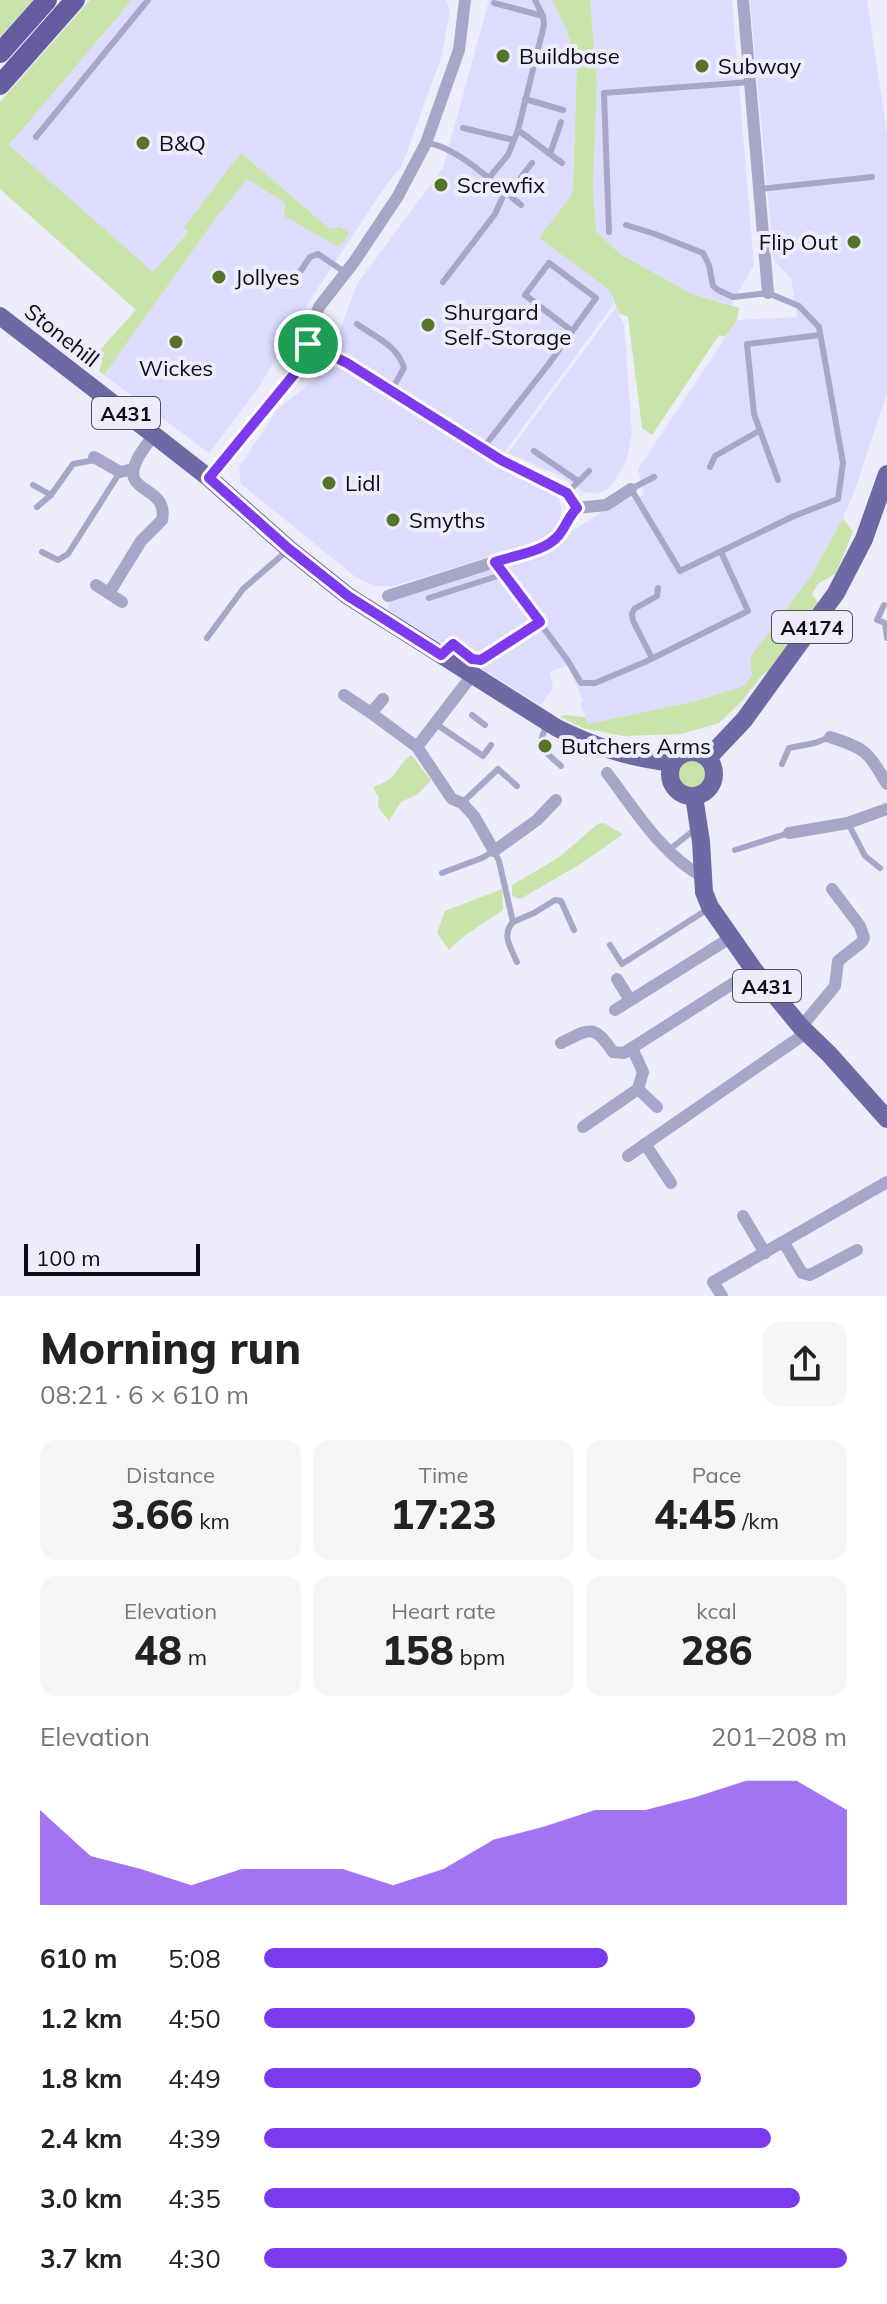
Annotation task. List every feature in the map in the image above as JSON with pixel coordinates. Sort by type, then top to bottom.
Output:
[{"type":"highway","points":[[0,53],[47,0]]},
{"type":"highway","points":[[0,85],[75,0]]},
{"type":"main road","name":"Stonehill","points":[[0,316],[209,478]]},
{"type":"main road","name":"A4174","points":[[708,758],[755,706],[836,593],[864,539],[887,473]]},
{"type":"main road","name":"A431","points":[[209,478],[348,596],[447,646],[473,674],[549,723],[589,744],[623,755],[672,763],[683,753],[692,751],[708,758]]},
{"type":"main road","points":[[672,763],[669,771],[674,787],[681,793],[694,796],[703,794],[713,781],[714,772],[708,758]]},
{"type":"main road","name":"A431","points":[[694,796],[704,892],[710,907],[754,970],[804,1030],[887,1119]]},
{"type":"street","points":[[209,478],[296,372],[319,307],[398,196],[426,143],[459,50],[465,0]]},
{"type":"street","points":[[743,0],[768,293]]},
{"type":"street","points":[[308,344],[347,363],[501,460],[567,493],[577,508]]},
{"type":"street","points":[[127,470],[154,435]]},
{"type":"street","points":[[96,458],[127,470],[137,485],[158,497],[164,514],[158,527],[141,541],[109,593]]},
{"type":"street","points":[[388,596],[548,545],[561,534],[569,516],[577,508],[606,505],[631,489]]},
{"type":"street","points":[[96,585],[122,602]]},
{"type":"street","points":[[417,747],[458,704],[473,674]]},
{"type":"street","points":[[344,695],[417,747],[452,799],[462,803],[474,816],[494,851],[537,820],[556,800]]},
{"type":"street","points":[[371,713],[383,699]]},
{"type":"street","points":[[830,737],[858,746],[869,755],[887,784]]},
{"type":"street","points":[[607,773],[683,866],[703,877]]},
{"type":"street","points":[[789,833],[848,823],[887,809]]},
{"type":"street","points":[[628,1156],[804,1030],[835,986],[838,961],[864,938],[860,926],[832,889]]},
{"type":"street","points":[[615,1010],[730,938]]},
{"type":"street","points":[[561,1043],[590,1031],[598,1033],[613,1052],[624,1053],[754,970]]},
{"type":"street","points":[[617,979],[630,1000]]},
{"type":"street","points":[[583,1127],[638,1089],[643,1072],[632,1048]]},
{"type":"street","points":[[638,1089],[657,1107]]},
{"type":"street","points":[[645,1144],[671,1183]]},
{"type":"street","points":[[722,1296],[713,1282],[887,1182]]},
{"type":"street","points":[[743,1216],[765,1253]]},
{"type":"street","points":[[784,1243],[802,1273],[810,1275],[857,1250]]},
{"type":"lane","points":[[36,137],[148,0]]},
{"type":"lane","points":[[488,179],[508,155],[518,130],[544,25],[535,0]]},
{"type":"lane","points":[[494,3],[543,16]]},
{"type":"lane","points":[[609,232],[604,93],[750,82]]},
{"type":"lane","points":[[525,99],[563,110]]},
{"type":"lane","points":[[550,154],[561,122]]},
{"type":"lane","points":[[463,128],[514,140]]},
{"type":"lane","points":[[518,130],[562,163]]},
{"type":"lane","points":[[426,143],[445,147],[521,205]]},
{"type":"lane","points":[[443,282],[495,214],[505,192],[516,184],[532,163]]},
{"type":"lane","points":[[759,189],[872,177]]},
{"type":"lane","points":[[626,225],[703,253],[713,286],[718,290],[733,297],[768,293],[799,306],[819,327],[843,463],[838,499],[794,516],[680,571],[631,489],[654,477]]},
{"type":"lane","points":[[763,238],[780,237]]},
{"type":"lane","points":[[300,272],[310,257],[318,254],[346,273]]},
{"type":"lane","points":[[483,448],[548,365],[596,298],[549,263],[525,295],[572,331]]},
{"type":"lane","points":[[357,324],[389,346],[402,361],[404,368],[391,391]]},
{"type":"lane","points":[[778,480],[754,414],[747,344],[820,335]]},
{"type":"lane","points":[[710,467],[715,456],[759,431]]},
{"type":"lane","points":[[534,451],[578,481]]},
{"type":"lane","points":[[37,507],[51,495],[73,464],[96,458]]},
{"type":"lane","points":[[42,552],[58,560],[68,554],[127,470]]},
{"type":"lane","points":[[567,493],[589,471]]},
{"type":"lane","points":[[33,485],[51,495]]},
{"type":"lane","points":[[207,638],[243,589],[289,549]]},
{"type":"lane","points":[[495,562],[581,683],[595,683],[748,611],[721,552]]},
{"type":"lane","points":[[429,598],[504,574]]},
{"type":"lane","points":[[652,658],[632,614],[634,609],[657,596],[658,588]]},
{"type":"lane","points":[[884,605],[877,620],[885,623],[887,638]]},
{"type":"lane","points":[[447,646],[472,659],[481,660],[540,622]]},
{"type":"lane","points":[[472,715],[485,725]]},
{"type":"lane","points":[[549,723],[539,741],[540,746],[561,766]]},
{"type":"lane","points":[[436,724],[483,756],[491,745]]},
{"type":"lane","points":[[782,764],[789,748],[830,737]]},
{"type":"lane","points":[[462,803],[498,769],[517,786]]},
{"type":"lane","points":[[848,823],[865,856],[880,868]]},
{"type":"lane","points":[[669,850],[698,827]]},
{"type":"lane","points":[[735,850],[789,833]]},
{"type":"lane","points":[[442,873],[494,851],[513,922]]},
{"type":"lane","points":[[517,962],[506,936],[513,922],[555,900],[561,901],[574,930]]},
{"type":"lane","points":[[610,945],[622,964],[710,907]]},
{"type":"shaded area","points":[[132,0],[446,0],[450,12],[441,58],[402,165],[312,297],[259,387],[209,453],[104,375],[247,179],[285,203],[284,216],[337,245],[344,241],[241,153],[188,231],[153,273],[8,145]]},
{"type":"shaded area","points":[[489,0],[552,0],[567,31],[577,64],[573,187],[571,196],[540,238],[603,285],[611,293],[614,304],[495,465],[551,491],[559,498],[560,523],[555,530],[530,545],[393,586],[376,586],[357,578],[241,484],[239,467],[277,410],[325,371],[357,284],[443,168]]},
{"type":"shaded area","points":[[590,0],[732,0],[754,265],[731,305],[692,294],[620,254],[596,231],[593,188],[597,82]]},
{"type":"shaded area","points":[[750,0],[867,0],[887,134],[887,393],[843,518],[744,686],[696,701],[588,724],[580,703],[583,701],[568,665],[550,672],[553,688],[541,705],[387,610],[391,600],[553,548],[603,511],[644,495],[638,469],[737,320],[797,317],[791,278],[774,261]]},
{"type":"shaded area","points":[[616,307],[624,326],[632,433],[627,459],[615,481],[608,489],[596,494],[584,492],[562,477],[508,453]]},
{"type":"green space","points":[[0,0],[33,0],[0,37]]},
{"type":"green space","points":[[90,0],[132,0],[9,145],[153,272],[188,232],[184,227],[241,153],[330,229],[340,227],[349,233],[337,246],[284,216],[285,203],[247,179],[104,375],[99,372],[102,360],[97,353],[136,310],[0,189],[0,102]]},
{"type":"green space","points":[[552,0],[590,0],[597,82],[593,188],[596,231],[620,254],[692,294],[739,308],[737,320],[725,337],[719,335],[652,435],[642,428],[628,317],[619,313],[611,293],[603,285],[539,238],[571,196],[573,187],[577,64],[567,31]]},
{"type":"green space","points":[[843,518],[853,532],[836,573],[818,584],[812,594],[818,603],[775,669],[763,674],[742,701],[719,723],[681,734],[623,736],[583,728],[560,717],[585,717],[588,724],[696,701],[744,686],[752,674],[750,658],[811,576]]},
{"type":"green space","points":[[411,755],[431,780],[418,794],[401,802],[389,821],[378,807],[379,798],[373,787],[392,777]]},
{"type":"green space","points":[[692,756],[704,762],[710,774],[704,786],[692,792],[680,786],[674,774],[680,762]]},
{"type":"green space","points":[[604,823],[623,834],[582,863],[524,897],[512,896],[512,885],[558,858],[598,824]]},
{"type":"green space","points":[[502,889],[503,910],[449,950],[437,933],[445,911]]},
{"type":"place","name":"Buildbase","points":[[503,56]]},
{"type":"place","name":"Subway","points":[[702,66]]},
{"type":"place","name":"B&Q","points":[[143,143]]},
{"type":"place","name":"Screwfix","points":[[441,185]]},
{"type":"place","name":"Flip Out","points":[[854,242]]},
{"type":"place","name":"Jollyes","points":[[219,277]]},
{"type":"place","name":"Shurgard Self-Storage","points":[[428,325]]},
{"type":"place","name":"Wickes","points":[[176,342]]},
{"type":"place","name":"Lidl","points":[[329,483]]},
{"type":"place","name":"Smyths","points":[[393,520]]},
{"type":"place","name":"Butchers Arms","points":[[545,746]]},
{"type":"route","points":[[308,344],[347,363],[501,460],[567,493],[577,508],[569,516],[561,534],[548,545],[495,562],[540,622],[481,660],[472,659],[453,644],[441,655],[348,596],[209,478],[296,372],[308,344]]}]
